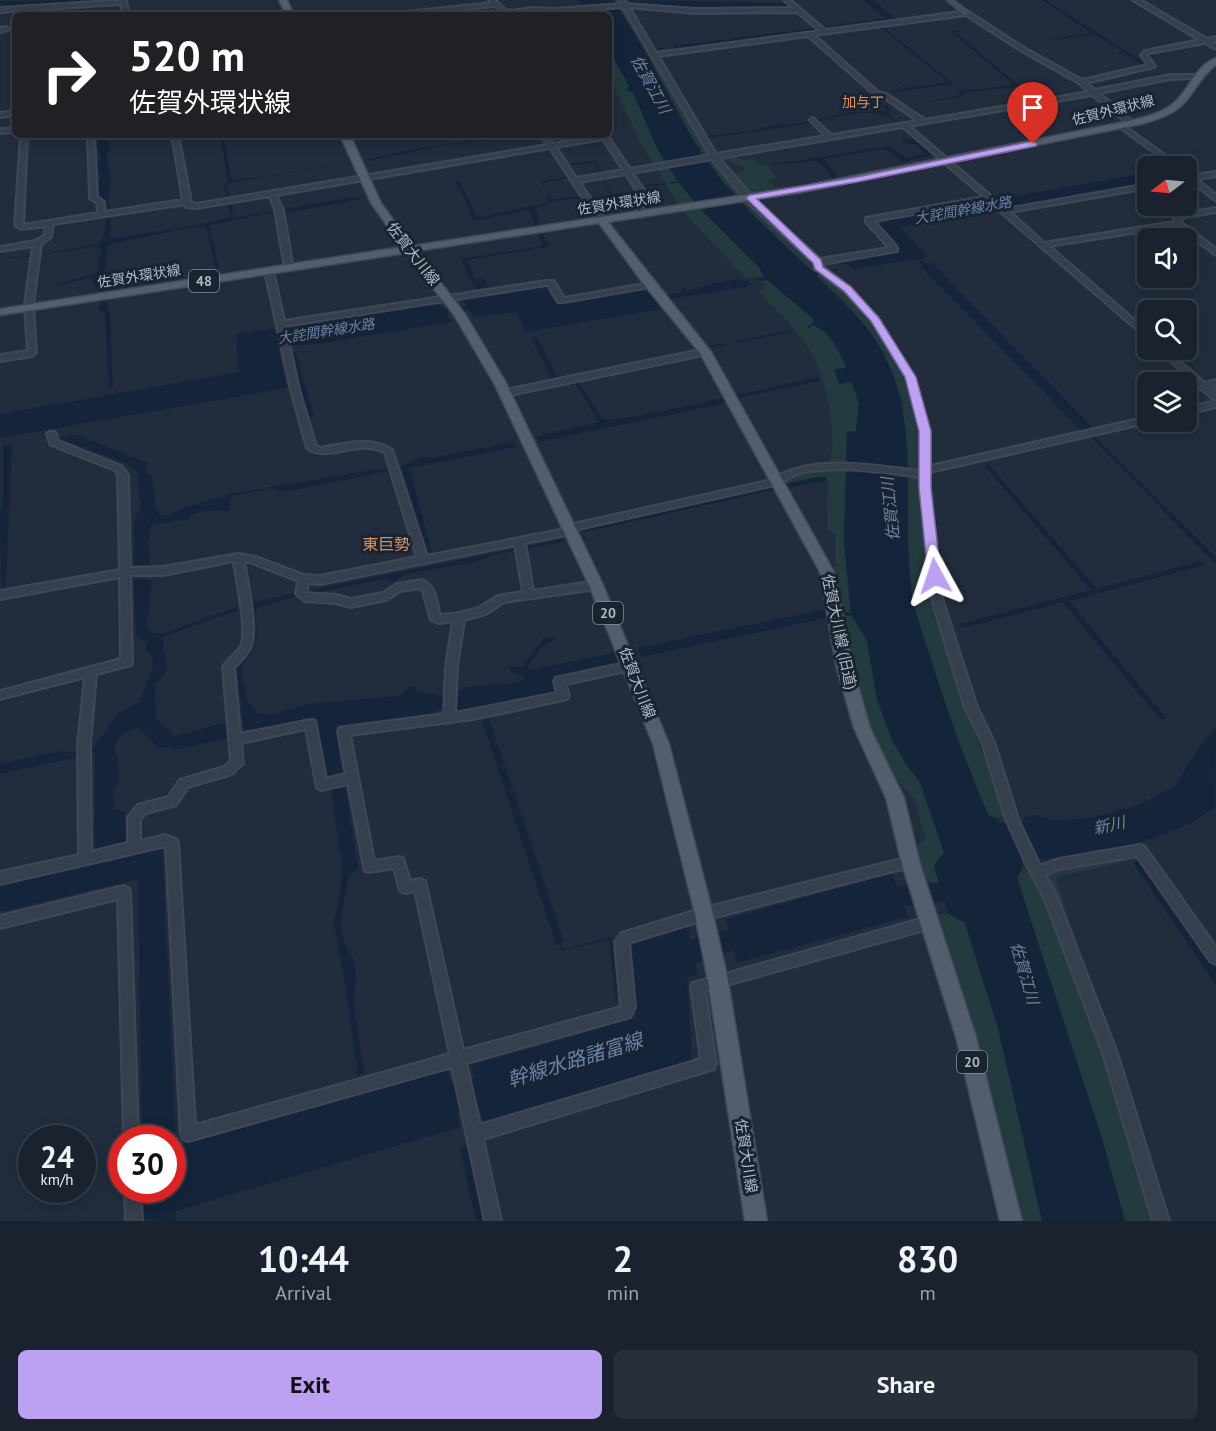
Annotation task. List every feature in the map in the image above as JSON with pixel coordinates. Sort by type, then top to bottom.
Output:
[{"type":"main road","name":"佐賀外環状線","points":[[0,312],[642,215],[857,180],[1132,124],[1170,110],[1185,96],[1196,76],[1216,61]]},
{"type":"main road","name":"佐賀大川線","points":[[346,138],[376,203],[453,306],[505,393],[596,585],[661,744],[716,972],[756,1221]]},
{"type":"main road","name":"20","points":[[602,221],[650,285]]},
{"type":"main road","name":"佐賀大川線 (旧道)","points":[[650,285],[705,352],[827,572],[850,686],[862,728],[895,798],[913,873]]},
{"type":"main road","name":"20","points":[[913,873],[966,1037],[1011,1221]]},
{"type":"street","points":[[283,0],[288,0]]},
{"type":"street","points":[[787,0],[824,32]]},
{"type":"street","points":[[949,0],[1022,49],[1081,82],[1132,124]]},
{"type":"street","points":[[1136,0],[1216,47]]},
{"type":"street","points":[[0,10],[123,1]]},
{"type":"street","points":[[419,12],[495,2],[502,10],[512,12],[623,4],[695,11],[799,10]]},
{"type":"street","points":[[623,4],[655,55],[713,158],[747,198],[818,262],[818,267],[848,289],[876,320],[910,377],[925,431],[925,472],[936,595],[954,656],[971,707],[988,742],[1012,819],[1050,895],[1110,1053],[1161,1221]]},
{"type":"street","points":[[655,55],[967,13]]},
{"type":"street","points":[[1209,32],[1216,38]]},
{"type":"street","points":[[809,34],[876,93],[884,95],[924,122]]},
{"type":"street","points":[[1081,82],[1152,66],[1144,55],[1147,52],[1216,38]]},
{"type":"street","points":[[576,180],[1095,93],[1167,78],[1196,76]]},
{"type":"street","points":[[814,121],[830,138]]},
{"type":"street","points":[[902,126],[946,161],[1137,327]]},
{"type":"street","points":[[1120,126],[1163,156]]},
{"type":"street","points":[[850,135],[859,144]]},
{"type":"street","points":[[24,138],[19,226],[187,202]]},
{"type":"street","points":[[91,138],[92,189],[94,198],[100,202],[106,215]]},
{"type":"street","points":[[176,138],[187,202],[189,205],[196,206],[595,138]]},
{"type":"street","points":[[546,138],[602,221]]},
{"type":"street","points":[[606,138],[639,189],[636,201],[642,215]]},
{"type":"street","points":[[1197,175],[1216,174]]},
{"type":"street","points":[[1197,183],[1216,199]]},
{"type":"street","points":[[818,262],[894,249],[869,220],[1137,187]]},
{"type":"street","points":[[272,193],[279,212],[289,268]]},
{"type":"street","points":[[1216,210],[1177,217],[1178,224],[1216,253]]},
{"type":"street","points":[[0,249],[37,243],[47,237],[50,223]]},
{"type":"street","points":[[1043,246],[1178,224]]},
{"type":"street","points":[[0,358],[32,353],[28,308],[37,243]]},
{"type":"street","points":[[269,271],[295,390],[312,448],[315,451],[323,451],[368,444],[384,447],[389,452],[423,560]]},
{"type":"street","points":[[282,324],[453,306],[546,283],[551,283],[561,300],[650,285]]},
{"type":"street","points":[[505,393],[705,352]]},
{"type":"street","points":[[1174,360],[1216,397]]},
{"type":"street","points":[[1204,386],[1216,383]]},
{"type":"street","points":[[1197,408],[1216,404]]},
{"type":"street","points":[[0,595],[126,572],[163,571],[238,558],[252,560],[303,579],[320,580],[520,542],[778,486],[782,474],[832,465],[925,472],[1137,423]]},
{"type":"street","points":[[0,695],[127,662],[123,475],[118,468],[54,443],[52,434]]},
{"type":"street","points":[[520,542],[528,594]]},
{"type":"street","points":[[134,846],[134,817],[142,809],[172,801],[184,783],[228,771],[237,763],[228,668],[232,661],[245,650],[248,634],[238,558]]},
{"type":"street","points":[[303,579],[300,588],[301,594],[305,597],[336,599],[351,603],[386,596],[396,588],[422,584],[428,589],[435,617],[440,619],[482,611],[502,599],[596,585]]},
{"type":"street","points":[[450,718],[448,689],[459,616]]},
{"type":"street","points":[[493,1221],[420,885],[405,887],[399,862],[369,867],[344,731],[450,718],[563,696],[560,681],[631,666]]},
{"type":"street","points":[[85,858],[84,744],[91,670]]},
{"type":"street","points":[[236,739],[310,724],[321,785],[352,778]]},
{"type":"street","points":[[0,878],[134,846],[166,840],[172,843],[188,1134],[625,1012],[628,1007],[622,942],[627,937],[706,923],[897,865],[913,873]]},
{"type":"street","points":[[1034,867],[1140,850],[1216,958]]},
{"type":"street","points":[[0,922],[124,892],[131,1125]]},
{"type":"street","points":[[474,1134],[709,1064],[698,987],[716,972],[926,914]]},
{"type":"street","points":[[133,1203],[134,1221]]},
{"type":"green space","points":[[614,0],[620,0],[653,55],[660,56],[668,70],[663,71],[670,85],[678,89],[702,130],[698,135],[713,160],[749,205],[825,277],[845,290],[872,319],[908,377],[917,409],[922,440],[917,463],[918,488],[924,504],[932,588],[946,654],[1006,816],[996,818],[988,815],[945,709],[912,598],[907,537],[903,403],[894,378],[879,347],[862,322],[816,276],[818,272],[813,273],[756,218],[718,176],[692,138],[645,51]]},
{"type":"green space","points":[[612,55],[629,86],[627,90],[633,93],[732,241],[758,266],[764,277],[745,277],[683,212],[688,210],[683,203],[678,204],[639,140],[612,82]]},
{"type":"green space","points":[[735,156],[743,160],[752,159],[761,165],[766,165],[778,178],[767,180],[776,189],[748,193],[730,175],[746,170],[723,158]]},
{"type":"green space","points":[[767,280],[813,319],[832,342],[847,369],[839,384],[851,382],[859,404],[856,431],[847,433],[844,541],[851,614],[867,641],[877,700],[907,766],[919,780],[944,852],[934,866],[939,883],[921,880],[914,850],[925,838],[915,800],[891,773],[868,730],[850,666],[835,583],[835,535],[827,527],[828,482],[826,477],[786,485],[782,476],[828,467],[831,454],[832,422],[825,388],[814,358],[796,331],[758,290],[766,288],[760,281]]},
{"type":"green space","points":[[1131,844],[1128,861],[1055,877],[1169,1221],[1125,1221],[1103,1142],[1017,878],[1022,869],[1038,878],[1074,865],[1071,857]]},
{"type":"green space","points":[[949,914],[965,923],[998,1028],[1042,1221],[1019,1221],[997,1119],[964,1009],[932,915]]},
{"type":"water","points":[[120,0],[81,4],[83,12],[80,12],[78,4],[0,8],[0,1]]},
{"type":"water","points":[[579,0],[614,0],[645,51],[692,138],[718,176],[756,218],[813,272],[819,274],[817,276],[859,318],[874,337],[894,376],[902,407],[906,437],[909,564],[913,603],[949,714],[988,815],[996,818],[999,823],[1021,822],[1026,817],[1037,815],[1055,821],[1090,818],[1139,805],[1175,786],[1202,743],[1216,729],[1215,808],[1186,825],[1144,841],[1083,854],[1022,861],[1022,869],[1017,878],[1103,1142],[1125,1221],[1042,1221],[998,1028],[965,923],[949,914],[945,901],[905,906],[907,917],[736,963],[734,950],[696,963],[697,975],[687,978],[692,1061],[483,1121],[478,1105],[457,1113],[460,1127],[176,1211],[176,1221],[154,1221],[153,1218],[144,1220],[143,1203],[186,1203],[186,1144],[448,1070],[451,1084],[474,1078],[472,1065],[636,1018],[632,945],[689,927],[690,940],[729,930],[726,919],[892,874],[897,887],[939,883],[934,866],[944,852],[919,780],[907,766],[892,740],[877,700],[867,641],[851,614],[844,541],[847,432],[856,431],[859,404],[852,382],[839,384],[834,369],[847,368],[830,337],[812,325],[814,319],[767,280],[757,279],[764,277],[758,266],[709,218],[676,179],[657,148],[633,93],[626,90],[629,86],[612,55],[612,12],[587,12]]},
{"type":"water","points":[[629,0],[787,3],[793,7],[692,9],[650,7],[630,3]]},
{"type":"water","points":[[863,0],[872,0],[898,20],[827,30],[823,27],[885,18]]},
{"type":"water","points":[[1042,0],[1046,0],[1148,65],[1078,79],[1142,65],[1095,34],[1048,40],[1092,33]]},
{"type":"water","points":[[879,26],[882,26],[954,84],[885,93],[906,88],[887,73],[908,88],[948,82]]},
{"type":"water","points":[[815,28],[819,31],[677,50],[673,46]]},
{"type":"water","points":[[965,29],[955,32],[1018,85],[1073,81],[966,92],[961,97],[925,102],[958,96],[961,92],[954,86],[964,91],[1014,85],[951,31]]},
{"type":"water","points":[[882,103],[892,110],[888,112],[890,115],[933,155],[903,162],[885,149],[823,159],[839,178],[833,179],[820,162],[769,165],[883,147],[891,147],[905,158],[925,154],[916,144],[905,144],[901,140],[914,138],[895,121],[881,114],[871,113],[850,114],[753,132],[708,138],[707,136],[752,131],[773,125],[796,124],[852,112],[885,111]]},
{"type":"water","points":[[98,138],[108,138],[111,147],[107,156],[111,181],[108,197],[111,217],[110,236],[115,238],[199,225],[231,217],[224,185],[228,181],[221,138],[224,138],[232,181],[343,164],[228,183],[226,185],[234,218],[353,197],[362,199],[286,213],[283,217],[282,213],[275,212],[211,225],[209,227],[219,269],[216,269],[206,227],[187,228],[108,245],[106,267],[99,279],[104,291],[98,291],[91,278],[44,288],[100,272],[98,265],[101,250],[98,246],[30,257],[0,258],[39,255],[99,244],[104,233],[106,213],[99,196],[99,181],[102,176],[97,171],[97,164],[101,157],[97,148]]},
{"type":"water","points":[[503,138],[440,146],[368,161],[366,159],[421,148]]},
{"type":"water","name":"大詫間幹線水路","points":[[1137,175],[1137,186],[1011,208],[1002,205],[995,206],[997,210],[900,227],[928,257],[920,259],[926,264],[932,263],[1092,427],[1081,430],[920,266],[923,265],[917,259],[853,269],[848,264],[842,265],[838,260],[901,250],[875,222],[877,221],[986,201],[992,205],[1000,203],[999,199]]},
{"type":"water","points":[[459,181],[477,218],[551,202],[536,208],[539,225],[535,225],[529,210],[474,221],[455,182]]},
{"type":"water","points":[[538,233],[542,233],[549,247],[467,260],[475,279],[484,278],[488,287],[475,289],[461,259],[543,246]]},
{"type":"water","name":"大詫間幹線水路","points":[[740,279],[751,284],[746,287],[657,301],[662,309],[526,332],[517,312],[475,317],[469,309],[446,313],[452,322],[323,343],[293,346],[292,340],[281,341],[277,343],[287,388],[0,438],[0,414],[239,372],[236,334],[274,329],[276,334],[287,335],[291,332],[290,326],[436,302],[443,310],[467,306],[461,298],[545,284],[556,304],[646,289],[654,298],[682,292],[680,289],[685,288],[688,291],[710,284]]},
{"type":"water","points":[[101,301],[106,301],[110,314],[113,388],[109,388],[105,312],[98,311]]},
{"type":"water","points":[[531,337],[537,337],[558,379],[512,388],[512,386],[552,378]]},
{"type":"water","points":[[296,353],[314,416],[309,417],[291,354]]},
{"type":"water","points":[[818,377],[820,381],[725,400],[722,404],[539,442],[537,436],[599,422],[576,384],[556,386],[578,382],[603,420],[621,419],[702,403]]},
{"type":"water","points":[[78,435],[148,463],[144,469],[152,477],[156,510],[160,515],[166,516],[230,494],[371,470],[389,469],[389,471],[285,492],[272,488],[232,496],[229,511],[202,512],[188,519],[151,525],[148,544],[150,565],[134,565],[134,522],[141,505],[137,471],[128,464],[61,439]]},
{"type":"water","points":[[1096,437],[1216,558],[1216,564],[1092,438]]},
{"type":"water","points":[[514,442],[516,447],[409,468],[432,552],[428,553],[401,466],[422,457],[433,458]]},
{"type":"water","points":[[12,445],[6,586],[1,588],[0,513],[3,498],[3,446]]},
{"type":"water","points":[[988,464],[1097,589],[1201,561],[1204,565],[1069,601],[1166,718],[1160,719],[1063,602],[963,628],[960,624],[1091,590],[984,465]]},
{"type":"water","points":[[817,477],[826,477],[827,481],[769,491],[585,532],[583,529]]},
{"type":"water","points":[[563,539],[564,542],[492,555],[476,562],[405,574],[396,580],[385,579],[313,593],[312,590]]},
{"type":"water","points":[[134,580],[152,580],[147,626],[150,632],[162,634],[237,607],[238,610],[162,637],[167,671],[155,683],[156,719],[175,736],[227,722],[230,728],[229,738],[180,749],[156,746],[140,728],[123,734],[114,749],[118,759],[119,781],[113,791],[114,810],[125,811],[126,841],[95,848],[95,752],[91,751],[117,714],[139,702],[153,669],[152,654],[146,651],[147,643],[136,637]]},
{"type":"water","points":[[296,593],[297,596],[256,608],[257,636],[251,654],[243,664],[242,674],[247,700],[258,713],[269,715],[308,704],[399,696],[410,686],[415,687],[417,692],[440,695],[458,693],[465,687],[516,683],[525,679],[524,675],[510,672],[510,666],[521,668],[544,638],[557,635],[553,641],[543,646],[528,666],[529,670],[614,653],[617,662],[552,676],[556,691],[466,711],[437,710],[431,714],[335,725],[342,772],[328,775],[316,716],[261,729],[244,729],[236,665],[250,645],[252,632],[248,607],[253,602]]},
{"type":"water","points":[[826,609],[827,618],[641,657],[638,648]]},
{"type":"water","points":[[489,718],[564,942],[561,944],[563,949],[612,937],[618,1001],[616,1001],[609,940],[562,950],[559,945],[556,945],[482,720]]},
{"type":"water","points":[[59,751],[78,753],[74,758],[0,774],[0,764]]},
{"type":"water","points":[[345,786],[358,869],[349,874],[340,923],[345,944],[354,961],[356,979],[353,998],[364,1073],[358,1075],[334,924],[343,872],[331,790]]},
{"type":"water","points":[[162,845],[175,1125],[142,1125],[138,879],[0,912],[0,883]]},
{"type":"water","points":[[1138,859],[1146,866],[1216,967],[1216,985],[1134,864]]},
{"type":"water","points":[[467,1146],[484,1221],[476,1221],[460,1148]]},
{"type":"waterway","points":[[658,49],[665,48]]},
{"type":"waterway","points":[[573,164],[594,162],[602,174]]},
{"type":"waterway","points":[[544,186],[542,182],[564,178],[567,175],[562,166]]},
{"type":"waterway","points":[[603,177],[611,194]]},
{"type":"waterway","points":[[670,183],[679,182]]},
{"type":"waterway","points":[[605,197],[595,198],[634,192],[644,186],[664,184]]},
{"type":"waterway","points":[[548,194],[549,198]]},
{"type":"waterway","points":[[549,197],[550,201],[571,198]]},
{"type":"waterway","points":[[571,198],[580,198]]},
{"type":"waterway","points":[[571,198],[580,198]]},
{"type":"waterway","points":[[827,271],[837,270]]},
{"type":"waterway","points":[[807,328],[812,325]]},
{"type":"waterway","points":[[737,342],[791,331]]},
{"type":"waterway","points":[[709,347],[726,344]]},
{"type":"waterway","points":[[669,355],[697,350]]},
{"type":"waterway","points":[[846,614],[851,614]]},
{"type":"district","name":"加与丁","points":[[863,102]]},
{"type":"district","name":"東巨勢","points":[[386,544]]},
{"type":"route","points":[[935,576],[924,474],[926,470],[925,431],[910,377],[876,320],[848,289],[826,276],[818,267],[818,262],[750,198],[857,180],[1033,144]]},
{"type":"water label","name":"佐賀江川","points":[[651,84]]},
{"type":"water label","name":"佐賀江川","points":[[890,509]]},
{"type":"water label","name":"新川","points":[[1109,825]]},
{"type":"water label","name":"佐賀江川","points":[[1025,973]]},
{"type":"water label","name":"幹線水路諸富線","points":[[575,1060]]}]
